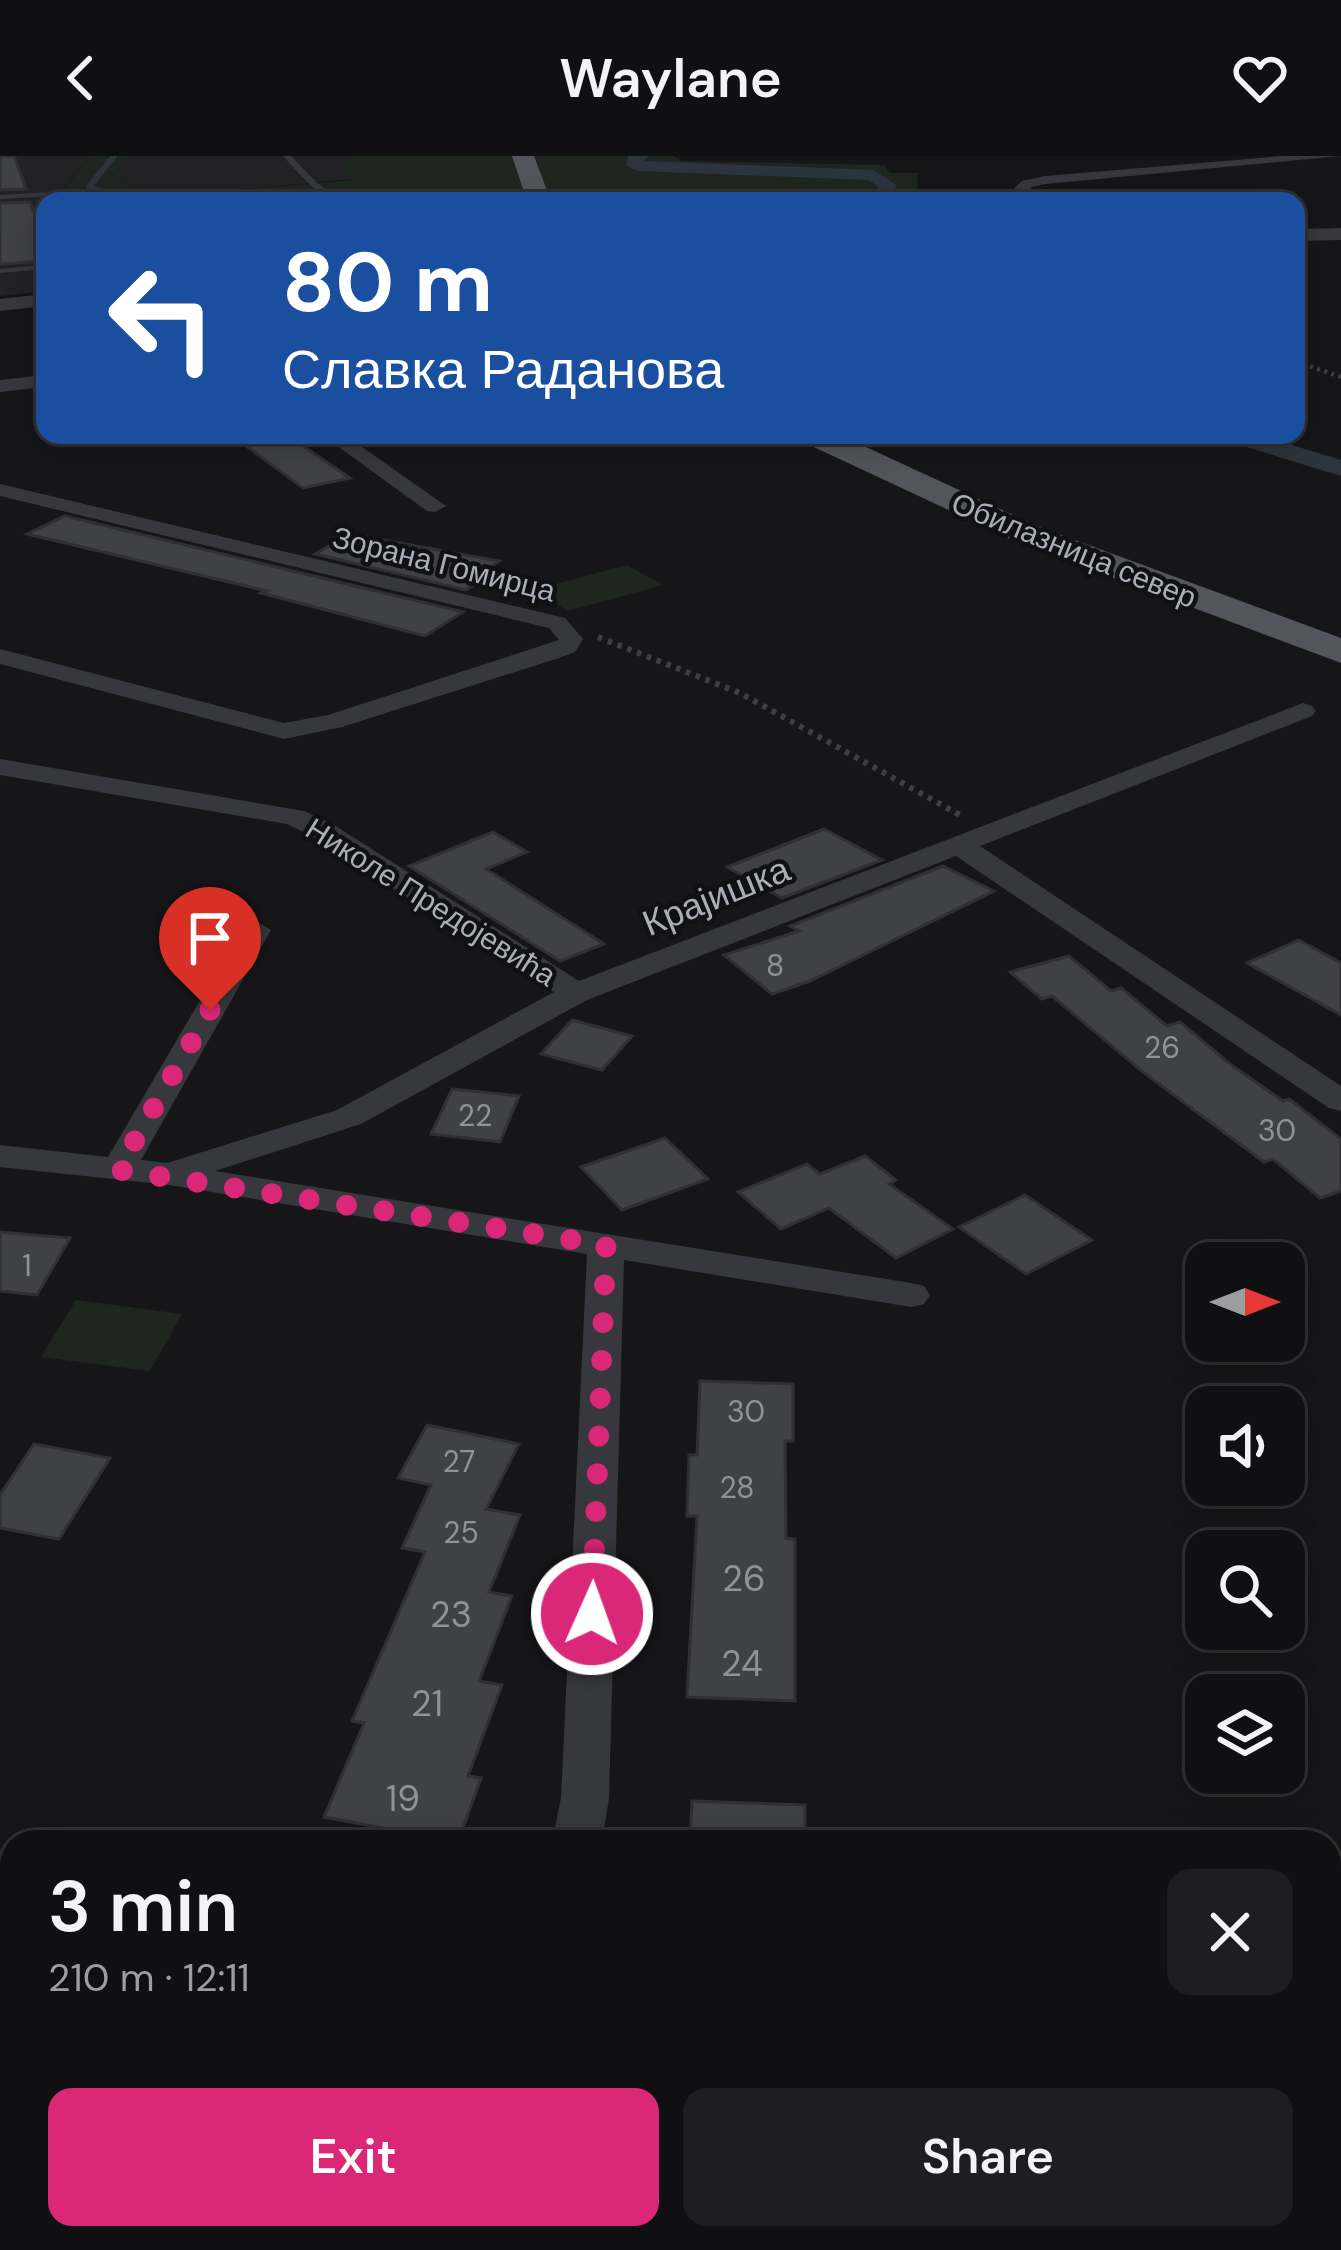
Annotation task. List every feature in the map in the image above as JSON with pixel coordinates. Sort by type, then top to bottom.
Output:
[{"type":"main road","points":[[524,156],[536,192]]},
{"type":"main road","name":"Обилазница север","points":[[833,444],[1025,533],[1341,651]]},
{"type":"street","points":[[1018,192],[1027,184],[1045,180],[1334,156]]},
{"type":"street","points":[[1305,235],[1341,234]]},
{"type":"street","points":[[0,305],[36,301]]},
{"type":"street","points":[[0,386],[36,382]]},
{"type":"street","points":[[345,444],[435,506]]},
{"type":"street","name":"Зорана Гомирца","points":[[0,490],[557,623],[568,632],[566,647],[333,722],[284,730],[0,656]]},
{"type":"street","name":"Крајишка","points":[[169,1174],[349,1117],[576,993],[1303,711]]},
{"type":"street","name":"Николе Предојевића","points":[[0,766],[294,817],[324,831],[576,993]]},
{"type":"street","points":[[956,843],[1341,1101]]},
{"type":"street","points":[[118,1170],[256,930]]},
{"type":"street","points":[[0,1156],[169,1174],[911,1295]]},
{"type":"street","points":[[579,1830],[585,1798],[606,1245]]},
{"type":"lane","points":[[287,156],[325,192]]},
{"type":"lane","points":[[0,197],[36,195]]},
{"type":"lane","points":[[0,271],[36,267]]},
{"type":"path","points":[[1305,365],[1341,377]]},
{"type":"path","points":[[557,623],[653,653],[767,703],[987,831]]},
{"type":"shaded area","points":[[0,156],[91,156],[63,189],[69,192],[36,192],[36,292],[0,296]]},
{"type":"shaded area","points":[[91,156],[130,156],[112,176],[143,192],[68,192],[63,190]]},
{"type":"shaded area","points":[[130,156],[350,156],[341,166],[355,179],[209,192],[143,192],[112,176]]},
{"type":"shaded area","points":[[350,156],[673,156],[681,161],[884,165],[890,173],[918,173],[917,192],[212,192],[353,180],[341,166]]},
{"type":"shaded area","points":[[627,565],[663,585],[568,611],[533,590]]},
{"type":"shaded area","points":[[76,1300],[182,1314],[150,1371],[41,1357]]},
{"type":"building","points":[[0,156],[14,156],[26,189],[0,190]]},
{"type":"building","points":[[30,202],[36,218],[36,262],[0,264],[0,203]]},
{"type":"building","points":[[243,444],[300,444],[350,478],[303,488]]},
{"type":"building","points":[[65,516],[463,612],[425,636],[261,593],[267,591],[27,534]]},
{"type":"building","points":[[351,534],[499,561],[485,571],[494,573],[466,590],[315,554]]},
{"type":"building","points":[[824,829],[882,860],[782,898],[727,867]]},
{"type":"building","points":[[493,832],[527,852],[486,869],[604,944],[560,961],[409,866]]},
{"type":"building","points":[[943,866],[994,891],[810,981],[772,994],[724,955],[799,931],[790,926]]},
{"type":"building","points":[[1299,940],[1341,963],[1341,1015],[1247,963]]},
{"type":"building","points":[[1069,956],[1111,991],[1121,988],[1167,1026],[1180,1022],[1230,1064],[1283,1101],[1289,1099],[1341,1139],[1341,1191],[1320,1198],[1273,1159],[1264,1162],[1143,1072],[1052,996],[1042,999],[1010,972]]},
{"type":"building","points":[[572,1020],[632,1036],[602,1070],[541,1054]]},
{"type":"building","points":[[452,1089],[519,1096],[500,1142],[431,1134]]},
{"type":"building","points":[[665,1138],[708,1179],[622,1210],[581,1167]]},
{"type":"building","points":[[865,1156],[896,1180],[889,1184],[953,1229],[896,1258],[829,1208],[781,1229],[738,1192],[807,1164],[820,1174]]},
{"type":"building","points":[[1025,1195],[1092,1240],[1026,1274],[959,1227]]},
{"type":"building","points":[[0,1232],[70,1238],[37,1295],[0,1291]]},
{"type":"building","points":[[700,1381],[793,1384],[793,1441],[785,1441],[786,1538],[795,1539],[795,1701],[687,1697],[697,1516],[687,1516],[689,1455],[697,1455]]},
{"type":"building","points":[[427,1425],[519,1444],[486,1509],[520,1515],[489,1592],[512,1596],[479,1681],[502,1685],[468,1776],[481,1778],[462,1830],[394,1830],[324,1817],[364,1723],[352,1721],[425,1552],[402,1548],[431,1485],[398,1478]]},
{"type":"building","points":[[34,1444],[110,1458],[59,1539],[0,1528],[0,1495]]},
{"type":"building","points":[[692,1801],[805,1805],[805,1830],[691,1830]]},
{"type":"waterway","points":[[104,192],[89,187],[114,156]]},
{"type":"waterway","points":[[639,156],[632,162],[639,166],[874,175],[887,185],[886,192]]},
{"type":"waterway","points":[[1262,444],[1341,468]]},
{"type":"route","points":[[210,1010],[118,1170],[169,1174],[606,1245],[592,1614]]}]
